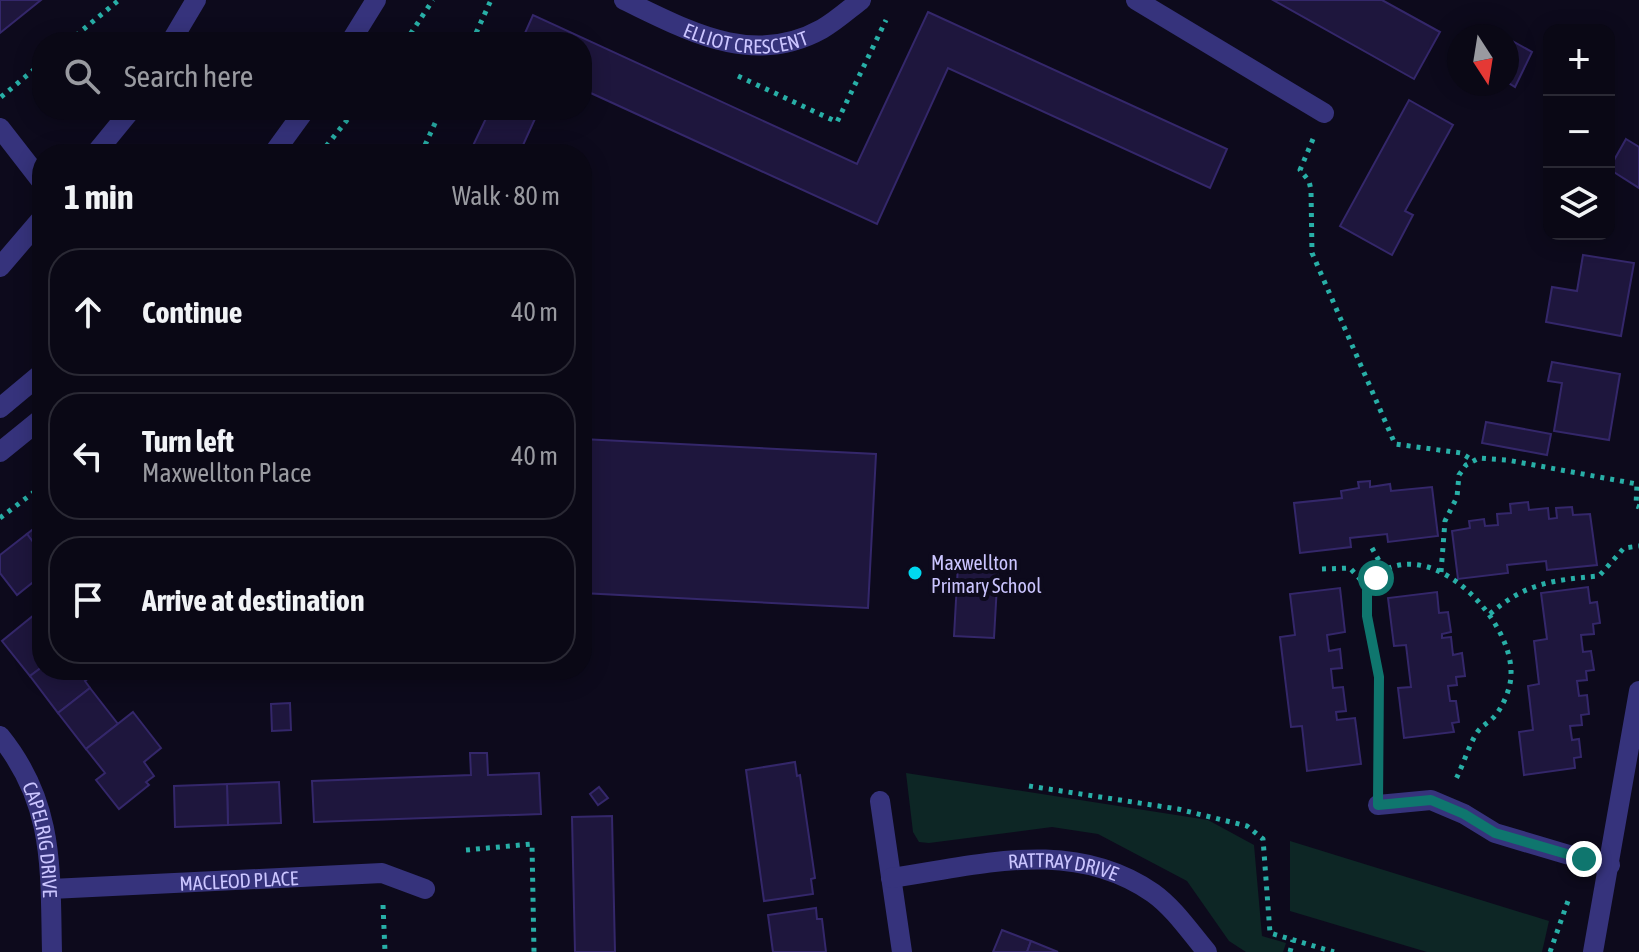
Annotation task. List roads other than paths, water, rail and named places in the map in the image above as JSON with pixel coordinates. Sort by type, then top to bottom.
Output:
[{"type":"street","points":[[177,32],[196,0]]},
{"type":"street","points":[[356,32],[376,0]]},
{"type":"street","name":"ELLIOT CRESCENT","points":[[624,0],[714,40],[748,46],[775,45],[800,39],[823,28],[861,0]]},
{"type":"street","points":[[1136,0],[1324,113]]},
{"type":"street","points":[[103,144],[123,120]]},
{"type":"street","points":[[280,144],[298,120]]},
{"type":"street","points":[[0,128],[32,169]]},
{"type":"street","points":[[0,267],[32,230]]},
{"type":"street","points":[[0,408],[32,381]]},
{"type":"street","points":[[0,452],[32,426]]},
{"type":"street","points":[[1593,952],[1639,691]]},
{"type":"street","name":"CAPELRIG DRIVE","points":[[0,736],[24,769],[37,796],[44,822],[51,889],[52,952]]},
{"type":"street","points":[[1378,805],[1431,800],[1495,833],[1610,865]]},
{"type":"street","points":[[880,801],[902,952]]},
{"type":"street","name":"RATTRAY DRIVE","points":[[891,878],[1030,858],[1083,863],[1112,872],[1155,894],[1207,952]]},
{"type":"street","name":"MACLEOD PLACE","points":[[51,889],[382,873],[425,889]]},
{"type":"place","name":"Maxwellton Primary School","points":[[915,573]]}]
